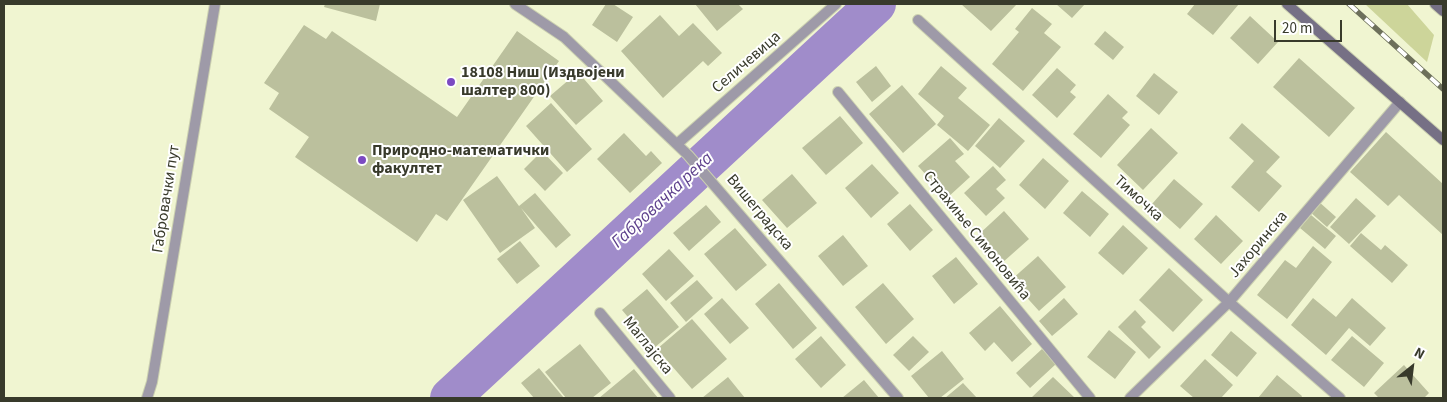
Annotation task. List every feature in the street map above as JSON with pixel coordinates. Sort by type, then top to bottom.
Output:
[{"type":"street","name":"Габровачки пут","points":[[147,398],[152,382],[215,4]]},
{"type":"street","name":"Вишеградска","points":[[515,4],[564,37],[688,155],[898,398]]},
{"type":"street","name":"Селичевица","points":[[677,144],[836,4]]},
{"type":"street","points":[[1287,4],[1443,140]]},
{"type":"street","points":[[1435,4],[1443,12]]},
{"type":"street","name":"Тимочка","points":[[918,20],[1229,302],[1340,398]]},
{"type":"street","name":"Страхиње Симоновића","points":[[838,92],[1090,398]]},
{"type":"street","name":"Јахоринска","points":[[1130,398],[1229,302],[1400,102]]},
{"type":"street","name":"Маглајска","points":[[600,313],[670,398]]},
{"type":"green space","points":[[1365,4],[1407,4],[1434,35],[1427,62]]},
{"type":"building","points":[[325,4],[380,4],[376,21],[324,7]]},
{"type":"building","points":[[606,4],[613,4],[633,17],[617,42],[592,25]]},
{"type":"building","points":[[695,4],[738,4],[743,9],[717,31]]},
{"type":"building","points":[[961,4],[1017,4],[991,31]]},
{"type":"building","points":[[1056,4],[1085,4],[1072,18]]},
{"type":"building","points":[[1195,4],[1239,4],[1213,35],[1187,14]]},
{"type":"building","points":[[1032,8],[1052,24],[1044,33],[1061,47],[1023,91],[992,64],[1019,32],[1015,29]]},
{"type":"building","points":[[660,15],[679,36],[693,23],[722,53],[708,66],[703,61],[663,98],[621,51]]},
{"type":"building","points":[[1250,16],[1278,42],[1258,64],[1230,38]]},
{"type":"building","points":[[304,25],[326,39],[332,31],[457,117],[517,31],[559,61],[447,221],[436,214],[417,242],[295,157],[309,137],[269,109],[279,93],[264,83]]},
{"type":"building","points":[[1105,31],[1124,47],[1113,60],[1094,44]]},
{"type":"building","points":[[1299,58],[1355,108],[1329,137],[1273,87]]},
{"type":"building","points":[[876,66],[891,86],[872,102],[856,82]]},
{"type":"building","points":[[941,66],[967,88],[958,98],[990,125],[968,151],[937,125],[944,116],[918,94]]},
{"type":"building","points":[[1057,68],[1076,85],[1070,92],[1076,97],[1057,118],[1032,95]]},
{"type":"building","points":[[578,72],[603,101],[576,125],[550,96]]},
{"type":"building","points":[[1154,73],[1178,92],[1159,115],[1136,96]]},
{"type":"building","points":[[902,85],[936,124],[903,153],[869,114]]},
{"type":"building","points":[[1108,94],[1128,112],[1122,118],[1130,125],[1101,158],[1073,134]]},
{"type":"building","points":[[551,103],[592,149],[567,172],[526,126]]},
{"type":"building","points":[[840,116],[863,143],[826,175],[802,148]]},
{"type":"building","points":[[999,118],[1025,141],[1000,168],[975,146]]},
{"type":"building","points":[[1242,123],[1280,157],[1266,172],[1282,186],[1259,212],[1231,187],[1254,161],[1229,138]]},
{"type":"building","points":[[1151,128],[1178,153],[1143,190],[1117,165]]},
{"type":"building","points":[[1386,132],[1443,184],[1443,235],[1399,195],[1388,206],[1350,172]]},
{"type":"building","points":[[624,133],[646,156],[651,151],[662,163],[630,193],[597,159]]},
{"type":"building","points":[[950,138],[964,154],[955,161],[970,177],[947,198],[918,166]]},
{"type":"building","points":[[542,151],[563,173],[545,191],[524,169]]},
{"type":"building","points":[[1043,158],[1069,181],[1045,209],[1019,185]]},
{"type":"building","points":[[872,164],[899,193],[871,218],[845,188]]},
{"type":"building","points":[[993,166],[1006,180],[996,189],[1005,198],[986,216],[964,193]]},
{"type":"building","points":[[792,174],[817,203],[787,228],[762,200]]},
{"type":"building","points":[[497,176],[519,206],[535,193],[571,235],[556,248],[521,208],[535,228],[500,253],[463,200]]},
{"type":"building","points":[[1174,179],[1203,204],[1180,229],[1152,204]]},
{"type":"building","points":[[1082,191],[1109,214],[1090,237],[1063,213]]},
{"type":"building","points":[[1356,198],[1376,216],[1349,244],[1330,227]]},
{"type":"building","points":[[1318,201],[1336,217],[1327,227],[1309,211]]},
{"type":"building","points":[[910,204],[933,230],[910,251],[887,224]]},
{"type":"building","points":[[706,205],[721,222],[689,251],[673,233]]},
{"type":"building","points":[[1004,211],[1029,239],[1002,263],[977,236]]},
{"type":"building","points":[[1216,215],[1243,241],[1221,264],[1194,239]]},
{"type":"building","points":[[1311,215],[1336,236],[1325,249],[1300,228]]},
{"type":"building","points":[[1123,225],[1148,248],[1123,275],[1098,253]]},
{"type":"building","points":[[735,228],[767,265],[736,291],[704,254]]},
{"type":"building","points":[[1361,233],[1381,250],[1385,245],[1408,265],[1392,283],[1350,246]]},
{"type":"building","points":[[843,235],[868,266],[843,286],[818,256]]},
{"type":"building","points":[[520,241],[540,266],[517,284],[497,259]]},
{"type":"building","points":[[1313,246],[1332,262],[1287,319],[1257,295],[1285,260],[1296,268]]},
{"type":"building","points":[[669,249],[694,276],[666,301],[642,274]]},
{"type":"building","points":[[1038,256],[1066,287],[1039,311],[1011,280]]},
{"type":"building","points":[[956,257],[978,284],[954,304],[932,276]]},
{"type":"building","points":[[1169,268],[1203,300],[1173,332],[1139,300]]},
{"type":"building","points":[[697,280],[713,298],[686,322],[670,303]]},
{"type":"building","points":[[779,283],[817,328],[793,349],[755,304]]},
{"type":"building","points":[[883,283],[914,319],[886,344],[855,307]]},
{"type":"building","points":[[647,289],[679,327],[654,348],[622,310]]},
{"type":"building","points":[[722,298],[749,328],[730,344],[704,314]]},
{"type":"building","points":[[1064,298],[1078,314],[1052,336],[1039,321]]},
{"type":"building","points":[[1313,298],[1336,317],[1352,298],[1386,328],[1370,346],[1349,328],[1326,355],[1291,325]]},
{"type":"building","points":[[1000,306],[1032,344],[1012,362],[994,342],[985,351],[969,333]]},
{"type":"building","points":[[1135,310],[1146,322],[1141,327],[1161,347],[1149,359],[1118,327]]},
{"type":"building","points":[[692,319],[727,359],[692,389],[657,349]]},
{"type":"building","points":[[1109,330],[1136,352],[1115,379],[1087,357]]},
{"type":"building","points":[[1231,331],[1257,353],[1237,377],[1211,355]]},
{"type":"building","points":[[821,336],[846,365],[821,388],[795,359]]},
{"type":"building","points":[[913,336],[929,352],[909,371],[893,355]]},
{"type":"building","points":[[1352,336],[1384,363],[1364,387],[1331,360]]},
{"type":"building","points":[[580,344],[611,383],[592,398],[566,398],[545,372]]},
{"type":"building","points":[[1042,349],[1056,364],[1030,388],[1016,373]]},
{"type":"building","points":[[942,351],[964,379],[940,398],[929,398],[911,376]]},
{"type":"building","points":[[1205,359],[1233,385],[1221,398],[1194,398],[1180,386]]},
{"type":"building","points":[[1404,365],[1429,393],[1424,398],[1379,398],[1374,393]]},
{"type":"building","points":[[539,368],[564,398],[534,398],[521,383]]},
{"type":"building","points":[[634,369],[658,398],[599,398]]},
{"type":"building","points":[[1277,375],[1302,396],[1301,398],[1258,398]]},
{"type":"building","points":[[728,377],[745,398],[702,398]]},
{"type":"building","points":[[1053,377],[1075,398],[1031,398]]},
{"type":"building","points":[[864,380],[879,398],[842,398]]},
{"type":"building","points":[[963,383],[977,398],[945,398]]},
{"type":"waterway","name":"Габровачка река","points":[[450,398],[876,4]]},
{"type":"railway","points":[[1349,4],[1443,89]]},
{"type":"place","name":"18108 Ниш (Издвојени шалтер 800)","points":[[451,82]]},
{"type":"place","name":"Природно-математички факултет","points":[[362,160]]}]
